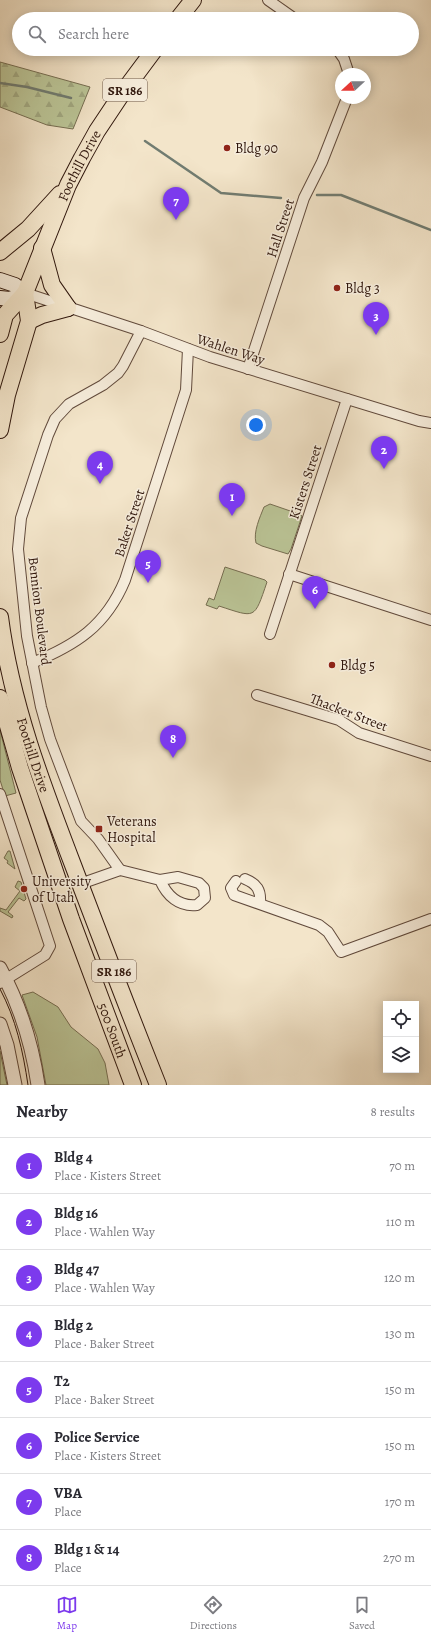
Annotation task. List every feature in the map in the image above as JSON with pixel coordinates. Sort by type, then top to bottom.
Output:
[{"type":"main road","points":[[184,12],[193,0]]},
{"type":"main road","name":"Foothill Drive","points":[[0,334],[5,315],[25,293],[68,185],[97,131],[150,56]]},
{"type":"main road","points":[[0,252],[28,229],[68,185]]},
{"type":"main road","points":[[29,321],[42,315],[68,308],[52,285],[42,248]]},
{"type":"main road","points":[[0,280],[15,285],[25,293]]},
{"type":"main road","points":[[0,298],[10,298],[25,293]]},
{"type":"main road","name":"Foothill Drive","points":[[0,430],[7,395],[29,321],[25,293]]},
{"type":"main road","name":"Foothill Drive","points":[[0,617],[20,717],[57,822]]},
{"type":"main road","name":"Foothill Drive","points":[[0,698],[36,817]]},
{"type":"main road","name":"500 South","points":[[36,817],[87,964],[132,1085]]},
{"type":"main road","name":"500 South","points":[[57,822],[158,1085]]},
{"type":"main road","points":[[58,881],[80,884]]},
{"type":"street","points":[[268,0],[285,12]]},
{"type":"street","points":[[342,56],[347,68]]},
{"type":"street","name":"Hall Street","points":[[248,370],[304,198],[322,162],[345,104]]},
{"type":"street","name":"Wahlen Way","points":[[25,293],[141,331],[248,370],[419,421],[431,423]]},
{"type":"street","name":"Bennion Boulevard","points":[[120,870],[98,839],[81,821],[76,812],[50,739],[41,707],[23,612],[18,542],[22,518],[48,435],[55,419],[69,404],[104,385],[118,373],[141,331]]},
{"type":"street","name":"Baker Street","points":[[32,663],[60,651],[91,631],[109,612],[119,596],[186,390],[188,349]]},
{"type":"street","name":"Kisters Street","points":[[270,634],[347,399]]},
{"type":"street","points":[[289,574],[431,620]]},
{"type":"street","name":"Thacker Street","points":[[257,695],[339,720],[358,733],[431,756]]},
{"type":"street","points":[[0,794],[50,946],[45,955],[2,977],[27,1032],[38,1085]]},
{"type":"street","points":[[80,884],[120,870],[160,880]]},
{"type":"street","points":[[260,903],[258,888],[254,883],[240,880],[231,888],[234,895],[319,925],[328,932],[341,952],[431,919]]},
{"type":"street","points":[[0,1024],[7,1045],[15,1085]]},
{"type":"green space","points":[[0,62],[90,87],[73,129],[47,125],[0,107]]},
{"type":"green space","points":[[270,504],[302,516],[288,554],[256,543],[255,534],[259,520],[264,507]]},
{"type":"green space","points":[[225,567],[265,580],[267,582],[259,603],[252,613],[240,613],[219,606],[217,609],[206,605],[209,598],[214,600]]},
{"type":"green space","points":[[0,730],[16,793],[5,796],[0,780]]},
{"type":"green space","points":[[8,851],[10,851],[15,869],[7,863],[8,861],[4,858]]},
{"type":"green space","points":[[18,881],[21,882],[26,899],[24,901],[19,898],[8,912],[13,916],[12,918],[0,911],[0,908],[6,910],[20,891],[15,887]]},
{"type":"green space","points":[[33,992],[58,1007],[71,1027],[98,1049],[105,1063],[109,1085],[46,1085],[37,1037],[22,995]]},
{"type":"green space","points":[[0,1051],[7,1085],[0,1085]]},
{"type":"waterway","points":[[0,83],[27,87],[71,98]]},
{"type":"waterway","points":[[145,141],[221,193],[281,198]]},
{"type":"waterway","points":[[317,195],[341,195],[431,230]]},
{"type":"tram line","points":[[0,989],[15,1024],[24,1060],[28,1085]]},
{"type":"place","name":"Bldg 90","points":[[227,148]]},
{"type":"place","name":"VBA","points":[[176,220]]},
{"type":"place","name":"Bldg 3","points":[[337,288]]},
{"type":"place","name":"Bldg 47","points":[[376,335]]},
{"type":"place","name":"Bldg 16","points":[[384,469]]},
{"type":"place","name":"Bldg 2","points":[[100,484]]},
{"type":"place","name":"Bldg 4","points":[[232,516]]},
{"type":"place","name":"T2","points":[[148,583]]},
{"type":"place","name":"Police Service","points":[[315,609]]},
{"type":"place","name":"Bldg 5","points":[[332,665]]},
{"type":"place","name":"Bldg 1 & 14","points":[[173,758]]},
{"type":"place","name":"Veterans Hospital","points":[[99,829]]},
{"type":"place","name":"University of Utah","points":[[24,889]]}]
